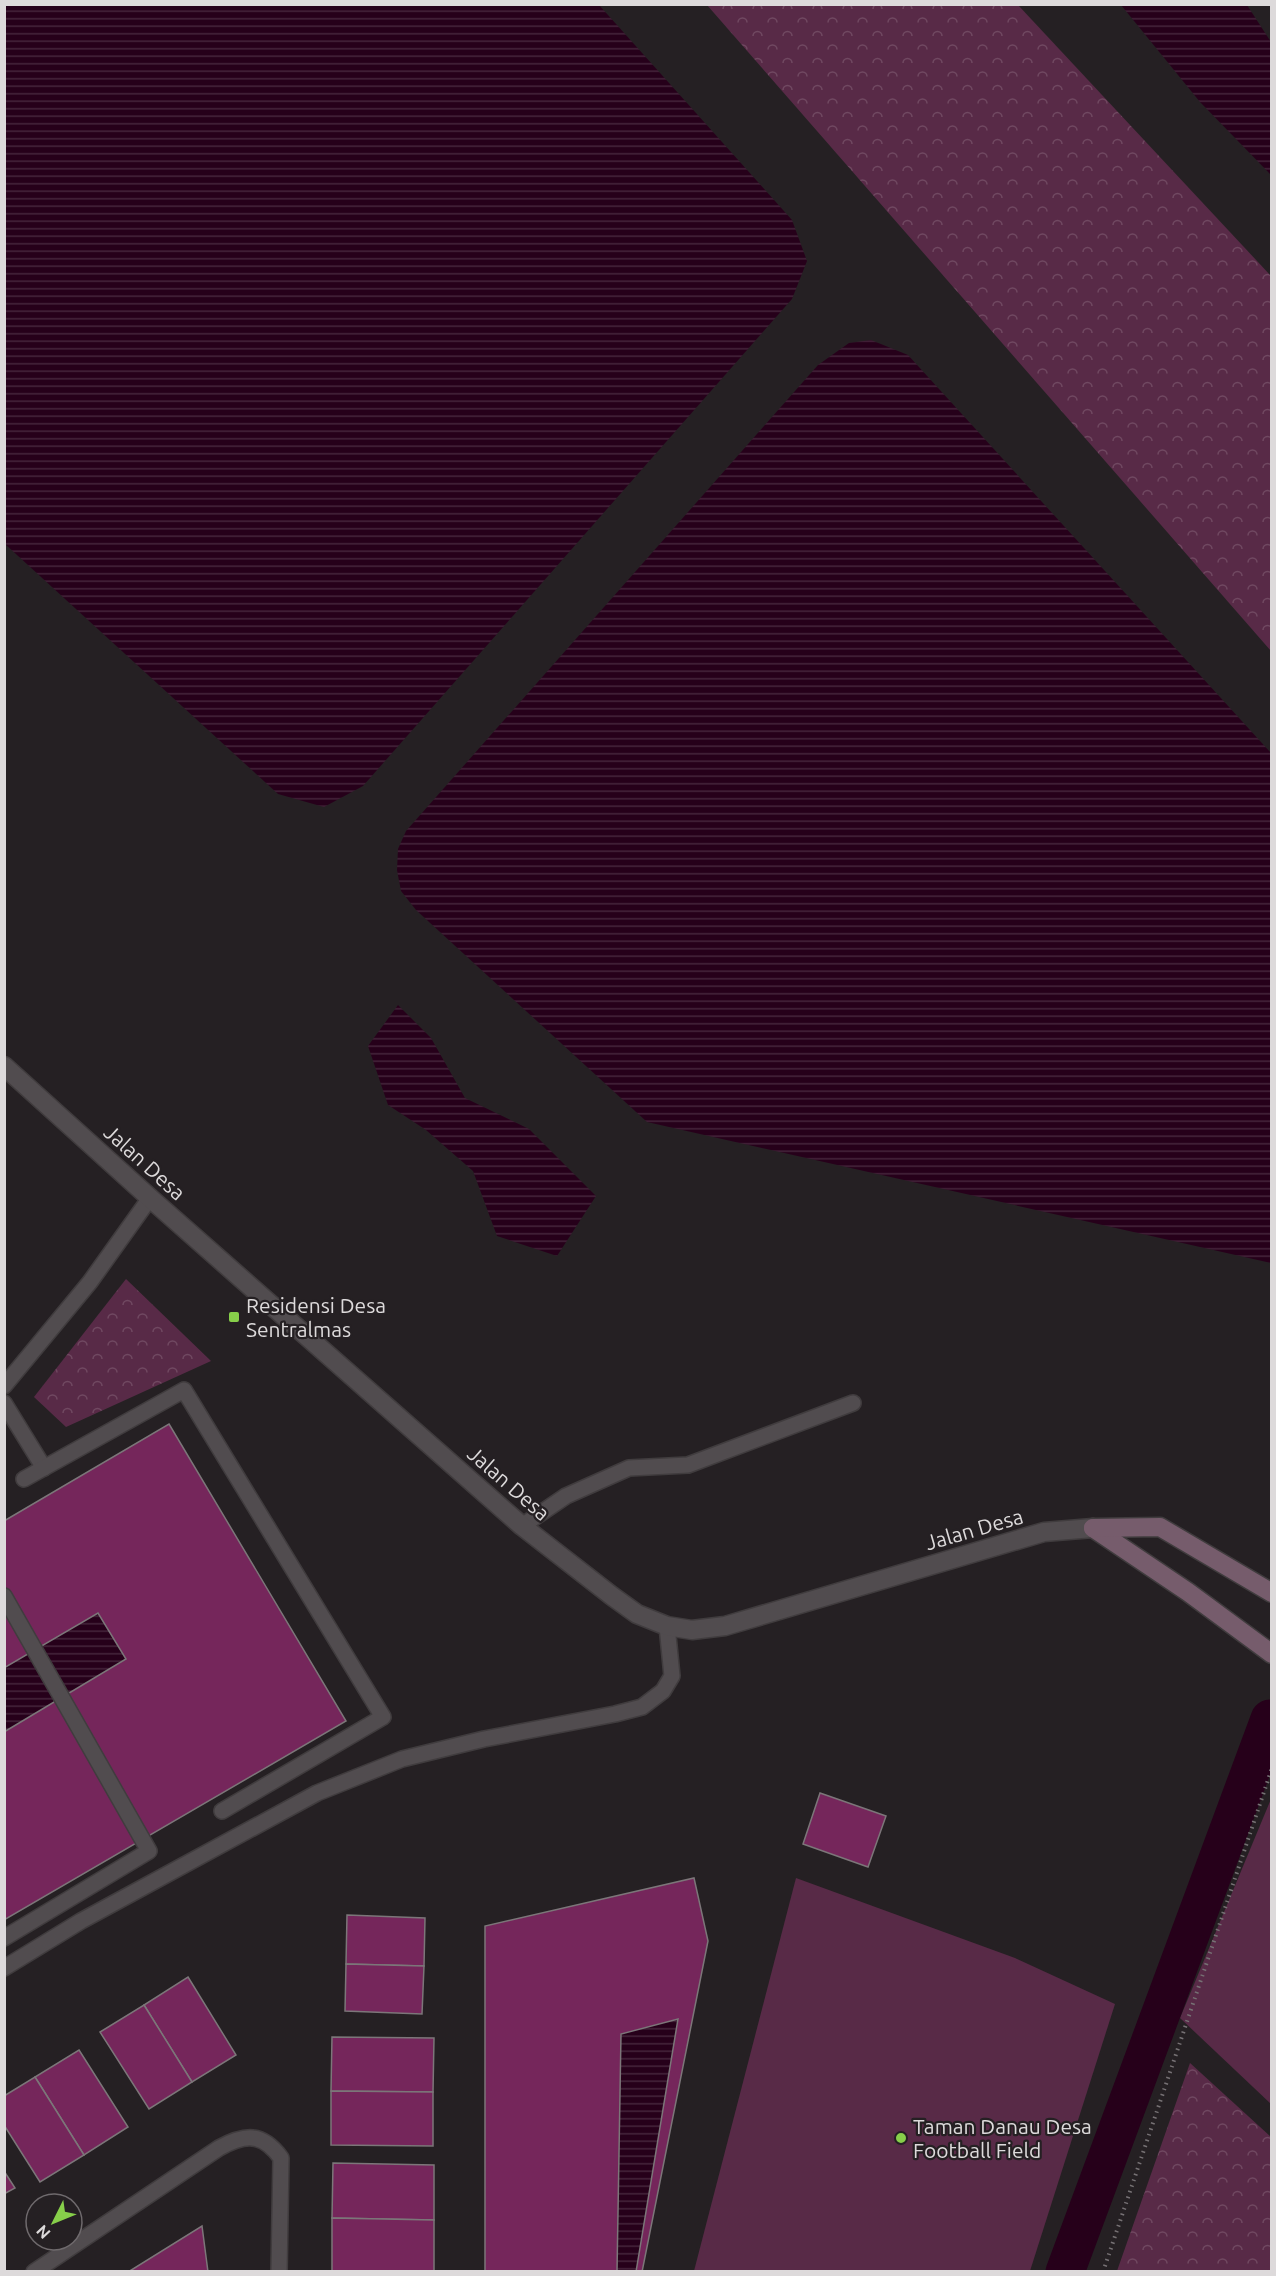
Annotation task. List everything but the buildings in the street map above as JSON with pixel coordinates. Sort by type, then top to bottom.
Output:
[{"type":"main road","name":"Jalan Desa","points":[[1093,1528],[1160,1527],[1272,1593]]},
{"type":"main road","points":[[1093,1528],[1188,1592],[1272,1654]]},
{"type":"street","name":"Jalan Desa","points":[[4,1065],[150,1198],[522,1526],[637,1614],[667,1626],[692,1630],[725,1626],[1044,1532],[1093,1528]]},
{"type":"lane","points":[[4,1386],[90,1282],[150,1198]]},
{"type":"lane","points":[[24,1479],[184,1390],[382,1717],[222,1811]]},
{"type":"lane","points":[[4,1402],[44,1468]]},
{"type":"lane","points":[[522,1526],[566,1496],[629,1468],[688,1465],[853,1403]]},
{"type":"lane","points":[[4,1596],[149,1851],[4,1938]]},
{"type":"lane","points":[[4,1968],[81,1920],[317,1793],[402,1759],[483,1739],[642,1707],[663,1690],[672,1676],[667,1626]]},
{"type":"lane","points":[[34,2271],[219,2148],[236,2138],[252,2137],[271,2144],[281,2158],[279,2271]]},
{"type":"path","points":[[1103,2271],[1272,1768]]},
{"type":"green space","points":[[707,5],[1018,5],[1271,276],[1271,651]]},
{"type":"green space","points":[[126,1279],[211,1361],[66,1427],[34,1397]]},
{"type":"green space","points":[[1271,1799],[1271,2104],[1180,2018]]},
{"type":"green space","name":"Taman Danau Desa Football Field","points":[[796,1878],[1015,1958],[1115,2004],[1030,2271],[694,2271]]},
{"type":"green space","points":[[1190,2063],[1271,2137],[1271,2271],[1117,2271]]},
{"type":"shaded area","points":[[4,5],[599,5],[792,220],[807,261],[792,299],[363,786],[324,807],[278,794],[5,544]]},
{"type":"shaded area","points":[[1121,5],[1247,5],[1271,42],[1271,175],[1200,102]]},
{"type":"shaded area","points":[[871,340],[908,355],[1271,753],[1271,1263],[647,1122],[416,910],[401,891],[397,870],[398,849],[406,831],[818,365],[849,343]]},
{"type":"shaded area","points":[[398,1005],[431,1038],[465,1098],[529,1129],[596,1196],[557,1256],[497,1236],[473,1171],[426,1130],[388,1105],[368,1046]]},
{"type":"shaded area","points":[[98,1613],[126,1659],[5,1732],[4,1668]]},
{"type":"shaded area","points":[[678,2019],[636,2271],[617,2272],[621,2034]]},
{"type":"waterway","points":[[1065,2272],[1270,1719]]},
{"type":"place","name":"Residensi Desa Sentralmas","points":[[234,1317]]},
{"type":"place","name":"Taman Danau Desa Football Field","points":[[901,2138]]}]
